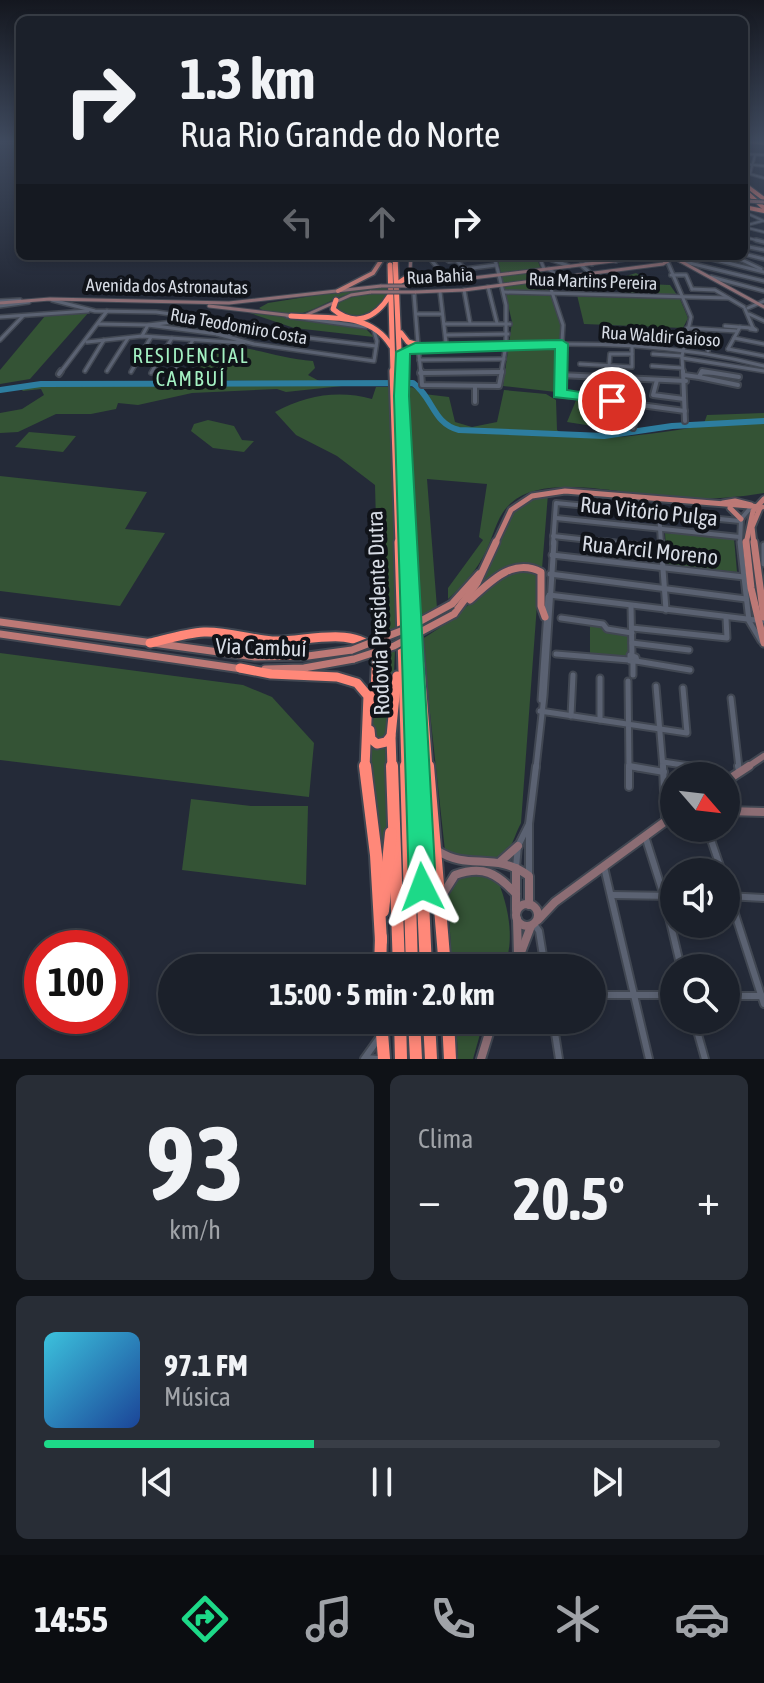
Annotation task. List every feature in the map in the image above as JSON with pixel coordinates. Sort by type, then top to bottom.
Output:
[{"type":"highway","points":[[748,195],[755,207],[748,206]]},
{"type":"highway","points":[[754,201],[764,200]]},
{"type":"highway","name":"Rodovia Presidente Dutra","points":[[391,260],[390,294],[408,558],[425,954]]},
{"type":"highway","name":"Rodovia Presidente Dutra","points":[[392,260],[397,284],[400,360],[397,377]]},
{"type":"highway","points":[[396,260],[410,272]]},
{"type":"highway","points":[[397,284],[409,276],[419,275]]},
{"type":"highway","points":[[336,300],[333,309],[339,315],[365,318],[377,314],[390,294]]},
{"type":"highway","points":[[289,316],[357,321],[375,326],[386,335],[393,351]]},
{"type":"highway","points":[[398,328],[405,340],[418,346]]},
{"type":"highway","points":[[400,360],[405,350],[418,346]]},
{"type":"highway","name":"Rodovia Presidente Dutra","points":[[398,390],[400,631],[412,954]]},
{"type":"highway","points":[[408,558],[444,954]]},
{"type":"highway","points":[[399,954],[391,736],[400,631]]},
{"type":"highway","points":[[150,643],[204,632],[274,641],[321,637],[360,640],[370,644],[377,653],[371,739],[382,744],[391,736]]},
{"type":"highway","points":[[240,668],[271,674],[348,679],[357,683],[368,696],[364,778],[375,841],[381,941]]},
{"type":"highway","points":[[381,954],[394,797]]},
{"type":"highway","points":[[381,1034],[381,1059]]},
{"type":"highway","points":[[400,1034],[401,1059]]},
{"type":"highway","points":[[415,1034],[416,1059]]},
{"type":"highway","points":[[430,1034],[431,1059]]},
{"type":"highway","points":[[449,1034],[450,1059]]},
{"type":"main road","points":[[338,291],[355,285],[387,260]]},
{"type":"main road","points":[[411,260],[410,272],[419,275]]},
{"type":"main road","points":[[439,288],[448,277],[474,278],[623,260]]},
{"type":"main road","points":[[668,263],[672,260]]},
{"type":"main road","points":[[679,260],[763,303]]},
{"type":"main road","name":"Rua Bahia","points":[[371,292],[415,293],[439,288],[464,290],[668,263]]},
{"type":"main road","name":"Avenida dos Astronautas","points":[[18,302],[209,304],[280,299],[381,286],[430,283],[439,288]]},
{"type":"main road","name":"Avenida dos Astronautas","points":[[0,303],[52,300],[209,306],[289,316],[321,311],[350,294],[371,292]]},
{"type":"main road","points":[[265,313],[257,310],[258,306],[280,299]]},
{"type":"main road","name":"Via Cambuí","points":[[0,634],[240,668],[304,668],[354,659],[394,646],[454,614],[464,605],[486,565],[511,510],[532,496],[565,491],[723,506],[758,506]]},
{"type":"main road","points":[[735,501],[758,506],[746,523],[745,541],[753,566],[764,644]]},
{"type":"main road","name":"Via Cambuí","points":[[712,505],[735,501],[758,506]]},
{"type":"main road","points":[[723,506],[736,511],[741,520]]},
{"type":"main road","name":"Via Cambuí","points":[[0,622],[255,657],[308,656],[352,650],[406,629],[452,604],[486,565]]},
{"type":"main road","points":[[464,605],[494,580],[515,568],[530,566],[541,572],[543,578],[540,608],[545,617]]},
{"type":"main road","points":[[740,771],[764,756]]},
{"type":"main road","points":[[740,813],[763,815]]},
{"type":"main road","points":[[535,923],[555,902],[660,825]]},
{"type":"main road","points":[[499,862],[518,846]]},
{"type":"main road","points":[[436,850],[458,863],[499,862],[516,867],[529,876],[531,906],[538,914],[521,954]]},
{"type":"main road","points":[[516,867],[516,954]]},
{"type":"main road","points":[[441,898],[447,883],[455,875],[491,869],[516,894]]},
{"type":"main road","points":[[517,915],[519,906],[539,908],[555,902]]},
{"type":"main road","points":[[517,915],[535,923]]},
{"type":"main road","points":[[481,1059],[489,1034]]},
{"type":"street","points":[[748,208],[764,221]]},
{"type":"street","points":[[432,260],[448,277]]},
{"type":"street","points":[[446,260],[457,261],[474,278]]},
{"type":"street","points":[[415,293],[422,385],[499,386],[510,324],[495,260]]},
{"type":"street","points":[[542,260],[547,269],[558,276]]},
{"type":"street","points":[[552,260],[569,266]]},
{"type":"street","points":[[582,260],[592,264]]},
{"type":"street","points":[[683,260],[764,281]]},
{"type":"street","points":[[715,260],[764,271]]},
{"type":"street","points":[[742,260],[764,271]]},
{"type":"street","points":[[668,263],[691,317],[682,357],[686,381],[685,421]]},
{"type":"street","points":[[717,269],[726,263]]},
{"type":"street","points":[[465,269],[496,265]]},
{"type":"street","points":[[581,265],[589,272]]},
{"type":"street","points":[[419,275],[448,277]]},
{"type":"street","points":[[671,275],[686,275],[696,297]]},
{"type":"street","points":[[547,277],[563,325],[559,394],[685,411]]},
{"type":"street","points":[[719,281],[764,291]]},
{"type":"street","points":[[488,287],[497,324]]},
{"type":"street","points":[[418,346],[444,344],[439,288]]},
{"type":"street","points":[[692,289],[713,290],[764,321]]},
{"type":"street","points":[[464,290],[470,324]]},
{"type":"street","name":"Rua Martins Pereira","points":[[504,292],[728,298]]},
{"type":"street","points":[[0,303],[18,302]]},
{"type":"street","points":[[0,303],[11,305],[18,302]]},
{"type":"street","points":[[68,302],[95,311]]},
{"type":"street","points":[[746,309],[763,303]]},
{"type":"street","points":[[687,328],[753,329],[746,309]]},
{"type":"street","points":[[0,317],[95,311],[156,312],[230,322],[292,336],[376,346],[376,334],[370,328],[326,321]]},
{"type":"street","points":[[59,374],[77,349],[87,342],[107,311]]},
{"type":"street","points":[[0,340],[24,314]]},
{"type":"street","points":[[416,314],[442,314]]},
{"type":"street","points":[[142,336],[148,325],[204,318]]},
{"type":"street","points":[[217,334],[230,322]]},
{"type":"street","name":"Rua Teodomiro Costa","points":[[99,324],[148,325],[217,334],[254,344],[374,361],[376,346]]},
{"type":"street","points":[[443,324],[510,324]]},
{"type":"street","points":[[725,326],[738,328]]},
{"type":"street","points":[[725,354],[738,328]]},
{"type":"street","points":[[685,333],[709,336],[708,351]]},
{"type":"street","points":[[445,335],[508,334]]},
{"type":"street","points":[[87,342],[142,336],[254,344]]},
{"type":"street","points":[[237,337],[292,336]]},
{"type":"street","points":[[131,372],[151,337]]},
{"type":"street","points":[[107,371],[128,338]]},
{"type":"street","points":[[151,373],[172,338]]},
{"type":"street","points":[[734,338],[764,344]]},
{"type":"street","points":[[85,371],[104,340]]},
{"type":"street","points":[[171,375],[193,340]]},
{"type":"street","name":"Rua Waldir Gaioso","points":[[418,346],[562,344],[683,349],[725,354],[764,369]]},
{"type":"street","points":[[580,364],[632,367],[632,346]]},
{"type":"street","points":[[728,349],[764,356]]},
{"type":"street","points":[[609,366],[610,354],[632,354]]},
{"type":"street","points":[[653,354],[764,369]]},
{"type":"street","points":[[419,360],[504,359]]},
{"type":"street","points":[[652,366],[682,368]]},
{"type":"street","points":[[699,377],[701,371],[739,377]]},
{"type":"street","points":[[420,373],[502,372]]},
{"type":"street","points":[[560,375],[686,381]]},
{"type":"street","points":[[684,375],[738,385]]},
{"type":"street","points":[[657,380],[653,395],[684,399]]},
{"type":"street","points":[[475,387],[475,402]]},
{"type":"street","points":[[633,428],[639,404]]},
{"type":"street","points":[[529,876],[529,824],[554,518],[558,502],[741,520],[758,506]]},
{"type":"street","points":[[659,511],[666,610]]},
{"type":"street","name":"Rua Vitório Pulga","points":[[554,518],[659,528],[764,543]]},
{"type":"street","points":[[741,520],[753,566],[764,573]]},
{"type":"street","points":[[553,536],[660,548]]},
{"type":"street","points":[[764,543],[744,577],[749,621],[764,644]]},
{"type":"street","name":"Rua Arcil Moreno","points":[[552,555],[744,577]]},
{"type":"street","points":[[550,574],[746,599]]},
{"type":"street","points":[[549,595],[749,621],[762,620]]},
{"type":"street","points":[[541,700],[549,595]]},
{"type":"street","points":[[631,606],[633,675]]},
{"type":"street","points":[[561,618],[603,624],[607,629],[723,638],[729,636],[726,618]]},
{"type":"street","points":[[632,643],[689,650]]},
{"type":"street","points":[[556,654],[632,660],[690,670]]},
{"type":"street","points":[[571,716],[573,675]]},
{"type":"street","points":[[600,678],[600,720]]},
{"type":"street","points":[[628,681],[629,787]]},
{"type":"street","points":[[656,686],[663,762]]},
{"type":"street","points":[[540,711],[687,733],[683,688]]},
{"type":"street","points":[[731,698],[738,762]]},
{"type":"street","points":[[629,766],[660,771]]},
{"type":"street","points":[[516,867],[518,846],[529,824]]},
{"type":"street","points":[[645,836],[660,883]]},
{"type":"street","points":[[604,867],[649,1059]]},
{"type":"street","points":[[612,895],[660,896]]},
{"type":"street","points":[[740,897],[764,898]]},
{"type":"street","points":[[535,923],[543,954]]},
{"type":"street","points":[[740,931],[763,999],[740,997]]},
{"type":"street","points":[[606,995],[660,995]]},
{"type":"street","points":[[377,1034],[365,1058],[381,1059]]},
{"type":"street","points":[[555,1034],[559,1059]]},
{"type":"street","points":[[698,1034],[705,1059]]},
{"type":"green space","points":[[498,260],[538,260],[562,325],[556,392],[503,386],[512,322]]},
{"type":"green space","points":[[636,273],[643,277],[628,278],[632,282],[645,283],[642,285],[644,291],[649,291],[647,284],[670,285],[677,295],[622,294],[613,280]]},
{"type":"green space","points":[[387,287],[387,291],[348,294],[292,316],[270,314],[259,308],[268,303]]},
{"type":"green space","points":[[363,294],[387,294],[381,308],[370,315],[340,315],[335,308],[338,301]]},
{"type":"green space","points":[[577,295],[680,299],[688,318],[683,328],[584,324]]},
{"type":"green space","points":[[89,312],[30,379],[0,384],[0,370],[45,316]]},
{"type":"green space","points":[[247,312],[364,327],[374,337],[294,328]]},
{"type":"green space","points":[[230,346],[313,361],[315,368],[308,375],[321,382],[199,380],[194,370],[211,348]]},
{"type":"green space","points":[[41,384],[361,384],[286,392],[277,389],[192,393],[138,405],[118,403],[116,409],[91,414],[56,414],[18,432],[0,433],[0,413],[22,409],[44,395],[41,389],[23,391],[19,387]]},
{"type":"green space","points":[[376,387],[391,387],[396,628],[379,633],[375,485],[337,456],[296,435],[275,412],[323,396],[347,395],[372,399]]},
{"type":"green space","points":[[412,387],[424,394],[449,397],[455,422],[472,427],[497,422],[504,390],[546,394],[556,400],[557,430],[584,438],[650,434],[703,426],[707,415],[764,413],[764,493],[691,499],[572,487],[528,493],[506,508],[478,565],[448,599],[448,588],[483,540],[479,537],[487,484],[427,479],[437,608],[418,619],[407,388]]},
{"type":"green space","points":[[577,398],[613,404],[605,428],[567,422]]},
{"type":"green space","points":[[208,420],[234,426],[242,440],[254,441],[244,452],[213,448],[191,431],[194,424]]},
{"type":"green space","points":[[29,432],[76,436],[63,452],[15,447]]},
{"type":"green space","points":[[0,476],[147,492],[125,529],[165,533],[120,606],[0,591]]},
{"type":"green space","points":[[548,494],[542,569],[533,565],[517,565],[478,589],[512,511],[528,499]]},
{"type":"green space","points":[[665,533],[734,538],[737,572],[667,565]]},
{"type":"green space","points":[[522,569],[539,577],[521,823],[508,850],[500,858],[485,861],[467,859],[445,851],[422,639],[495,584]]},
{"type":"green space","points":[[590,624],[603,626],[603,631],[628,634],[628,658],[590,654]]},
{"type":"green space","points":[[395,651],[391,736],[382,744],[370,734],[376,708],[378,657]]},
{"type":"green space","points":[[0,653],[243,685],[272,697],[314,743],[309,797],[0,760]]},
{"type":"green space","points":[[367,745],[377,750],[388,747],[389,802],[381,874]]},
{"type":"green space","points":[[191,799],[251,806],[308,806],[306,885],[182,870]]},
{"type":"green space","points":[[479,874],[498,881],[508,913],[508,954],[451,954],[448,895],[455,878]]},
{"type":"green space","points":[[457,1034],[480,1034],[473,1059],[458,1059]]},
{"type":"waterway","points":[[752,192],[764,205]]},
{"type":"waterway","points":[[0,390],[41,384],[413,383],[438,416],[450,427],[459,430],[604,436],[672,426],[764,421]]},
{"type":"district","name":"RESIDENCIAL CAMBUÍ","points":[[191,366]]},
{"type":"route","points":[[422,887],[401,396],[400,360],[403,352],[415,347],[562,344],[559,394],[612,401]]}]
